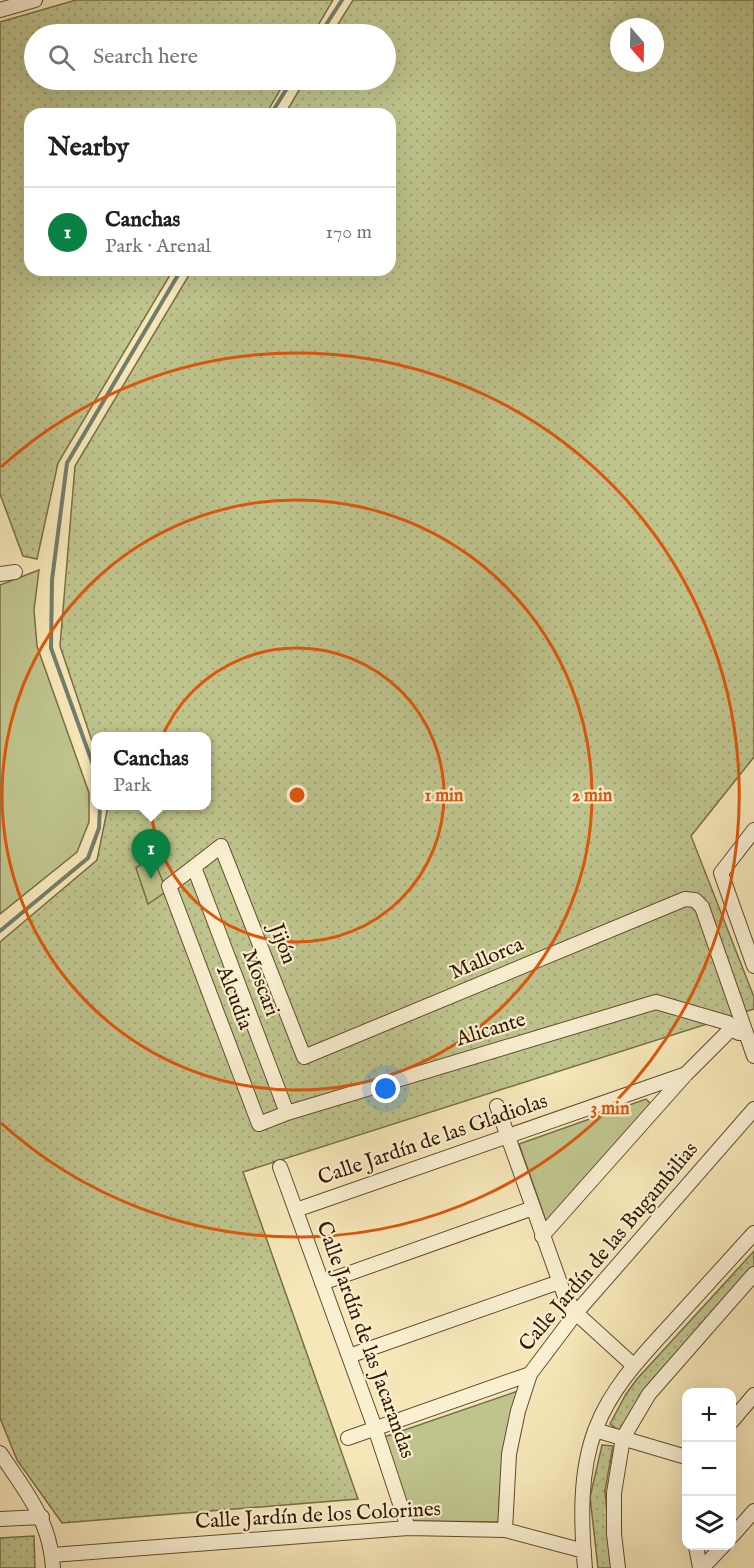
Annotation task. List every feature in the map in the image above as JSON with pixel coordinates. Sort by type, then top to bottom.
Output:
[{"type":"street","points":[[0,10],[35,0]]},
{"type":"street","points":[[0,574],[15,572]]},
{"type":"street","points":[[754,830],[721,873],[754,966]]},
{"type":"street","name":"Jijón","points":[[194,867],[221,846],[304,1058]]},
{"type":"street","name":"Alcudia","points":[[194,867],[170,886],[259,1124]]},
{"type":"street","name":"Moscari","points":[[194,867],[287,1113]]},
{"type":"street","name":"Mallorca","points":[[304,1058],[685,899],[695,900],[702,907],[746,1037]]},
{"type":"street","name":"Alicante","points":[[259,1124],[287,1113],[656,1002],[728,1023],[731,1029],[746,1037]]},
{"type":"street","points":[[542,1236],[686,1074],[731,1029]]},
{"type":"street","points":[[746,1037],[754,1056]]},
{"type":"street","name":"Calle Jardín de las Gladiolas","points":[[296,1210],[686,1074]]},
{"type":"street","points":[[497,1106],[559,1282],[576,1313],[633,1365]]},
{"type":"street","name":"Calle Jardín de las Bugambilias","points":[[505,1530],[508,1454],[530,1374],[576,1313],[754,1109]]},
{"type":"street","name":"Calle Jardín de las Jacarandas","points":[[280,1167],[375,1428],[408,1528]]},
{"type":"street","points":[[322,1283],[533,1208]]},
{"type":"street","points":[[585,1568],[584,1485],[595,1430],[605,1406],[633,1365],[754,1233]]},
{"type":"street","points":[[618,1568],[614,1534],[614,1493],[623,1438],[649,1394],[754,1274]]},
{"type":"street","points":[[349,1356],[559,1282]]},
{"type":"street","points":[[348,1438],[530,1374]]},
{"type":"street","points":[[736,1416],[754,1395]]},
{"type":"street","points":[[595,1430],[682,1456]]},
{"type":"street","points":[[0,1453],[42,1517],[52,1561]]},
{"type":"street","points":[[736,1531],[754,1511]]},
{"type":"street","points":[[0,1519],[42,1517]]},
{"type":"street","name":"Calle Jardín de los Colorines","points":[[52,1561],[408,1528],[505,1530],[584,1551]]},
{"type":"street","points":[[697,1550],[701,1568]]},
{"type":"street","points":[[701,1568],[718,1550]]},
{"type":"green space","points":[[76,0],[333,0],[319,24],[24,24],[24,90],[280,90],[270,108],[24,108],[24,276],[169,276],[58,463],[37,559],[23,556],[0,494],[0,22]]},
{"type":"green space","points":[[353,0],[754,0],[754,757],[691,836],[754,997],[754,1009],[243,1172],[358,1499],[62,1523],[17,1460],[0,1418],[0,942],[97,860],[107,810],[211,810],[211,732],[91,732],[91,738],[60,646],[75,466],[188,276],[396,276],[396,108],[289,108],[299,90],[396,90],[396,24],[338,24]]},
{"type":"green space","points":[[39,570],[34,610],[37,646],[89,793],[89,822],[77,852],[0,914],[0,585]]},
{"type":"green space","points":[[152,856],[167,891],[148,904],[136,868]]},
{"type":"green space","points":[[646,1099],[652,1105],[547,1224],[519,1144]]},
{"type":"green space","points":[[754,1251],[754,1269],[620,1431],[610,1424],[637,1379]]},
{"type":"green space","points":[[518,1391],[504,1456],[499,1522],[412,1521],[384,1437]]},
{"type":"green space","points":[[602,1445],[613,1446],[605,1491],[612,1568],[598,1568],[590,1497]]},
{"type":"green space","points":[[34,1536],[35,1568],[0,1568],[0,1538]]},
{"type":"waterway","points":[[326,24],[342,0]]},
{"type":"waterway","points":[[275,108],[286,90]]},
{"type":"waterway","points":[[91,759],[51,648],[52,580],[67,463],[177,276]]},
{"type":"waterway","points":[[0,931],[88,858],[99,828],[100,810]]},
{"type":"place","name":"Canchas","points":[[151,879]]}]
